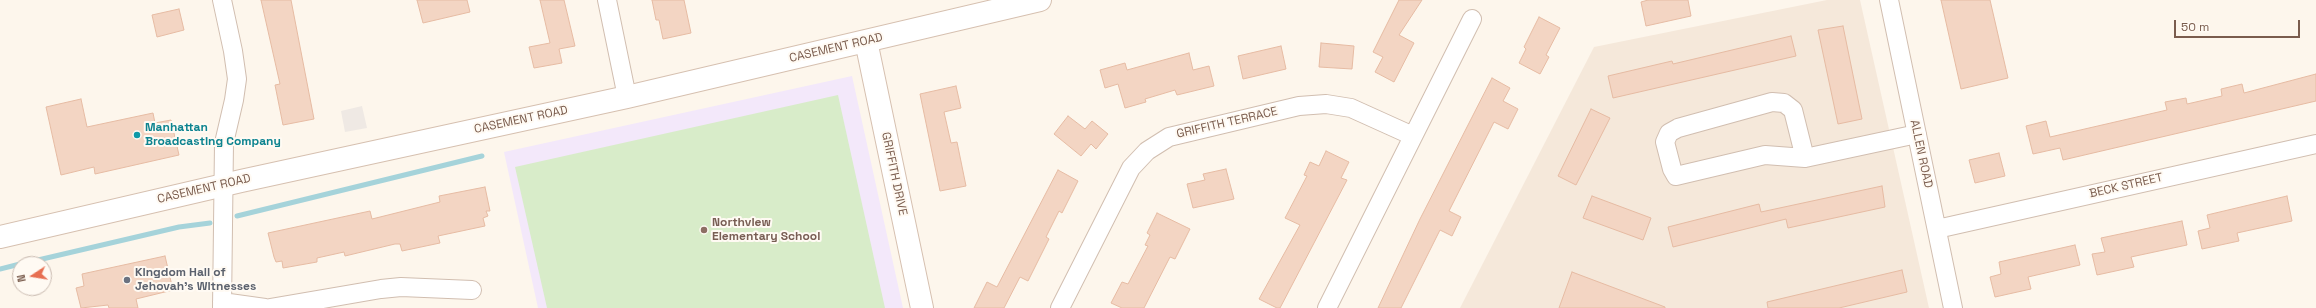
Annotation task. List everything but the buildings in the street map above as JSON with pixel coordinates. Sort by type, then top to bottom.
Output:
[{"type":"street","points":[[222,0],[233,51],[237,79],[234,100],[224,143],[222,305],[265,308]]},
{"type":"street","points":[[606,0],[626,97]]},
{"type":"street","name":"CASEMENT ROAD","points":[[0,237],[224,185],[626,97],[1040,0]]},
{"type":"street","name":"ALLEN ROAD","points":[[1888,0],[1953,308]]},
{"type":"street","points":[[1327,308],[1472,19]]},
{"type":"street","name":"GRIFFITH DRIVE","points":[[866,41],[922,308]]},
{"type":"street","points":[[1805,158],[1794,110],[1784,103],[1772,102],[1678,128],[1669,133],[1665,142],[1672,169],[1676,176],[1765,155],[1805,158],[1917,134]]},
{"type":"street","name":"GRIFFITH TERRACE","points":[[1060,308],[1131,168],[1147,151],[1169,137],[1300,106],[1326,104],[1351,108],[1414,136]]},
{"type":"street","name":"BECK STREET","points":[[1936,228],[2316,144]]},
{"type":"street","points":[[270,308],[401,287],[472,290]]},
{"type":"shaded area","points":[[1827,0],[1860,0],[1929,308],[1460,308],[1594,47]]},
{"type":"shaded area","name":"Northview Elementary School","points":[[852,76],[903,308],[538,308],[504,152]]},
{"type":"shaded area","points":[[362,106],[367,128],[345,132],[341,111]]},
{"type":"green space","name":"Northview Elementary School","points":[[838,95],[885,308],[547,308],[515,167]]},
{"type":"waterway","points":[[237,216],[482,156]]},
{"type":"waterway","points":[[52,257],[179,227],[210,223]]},
{"type":"waterway","points":[[0,269],[12,266]]},
{"type":"place","name":"Manhattan Broadcasting Company","points":[[137,135]]},
{"type":"place","name":"Northview Elementary School","points":[[704,230]]},
{"type":"place","name":"Kingdom Hall of Jehovah's Witnesses","points":[[127,280]]}]
